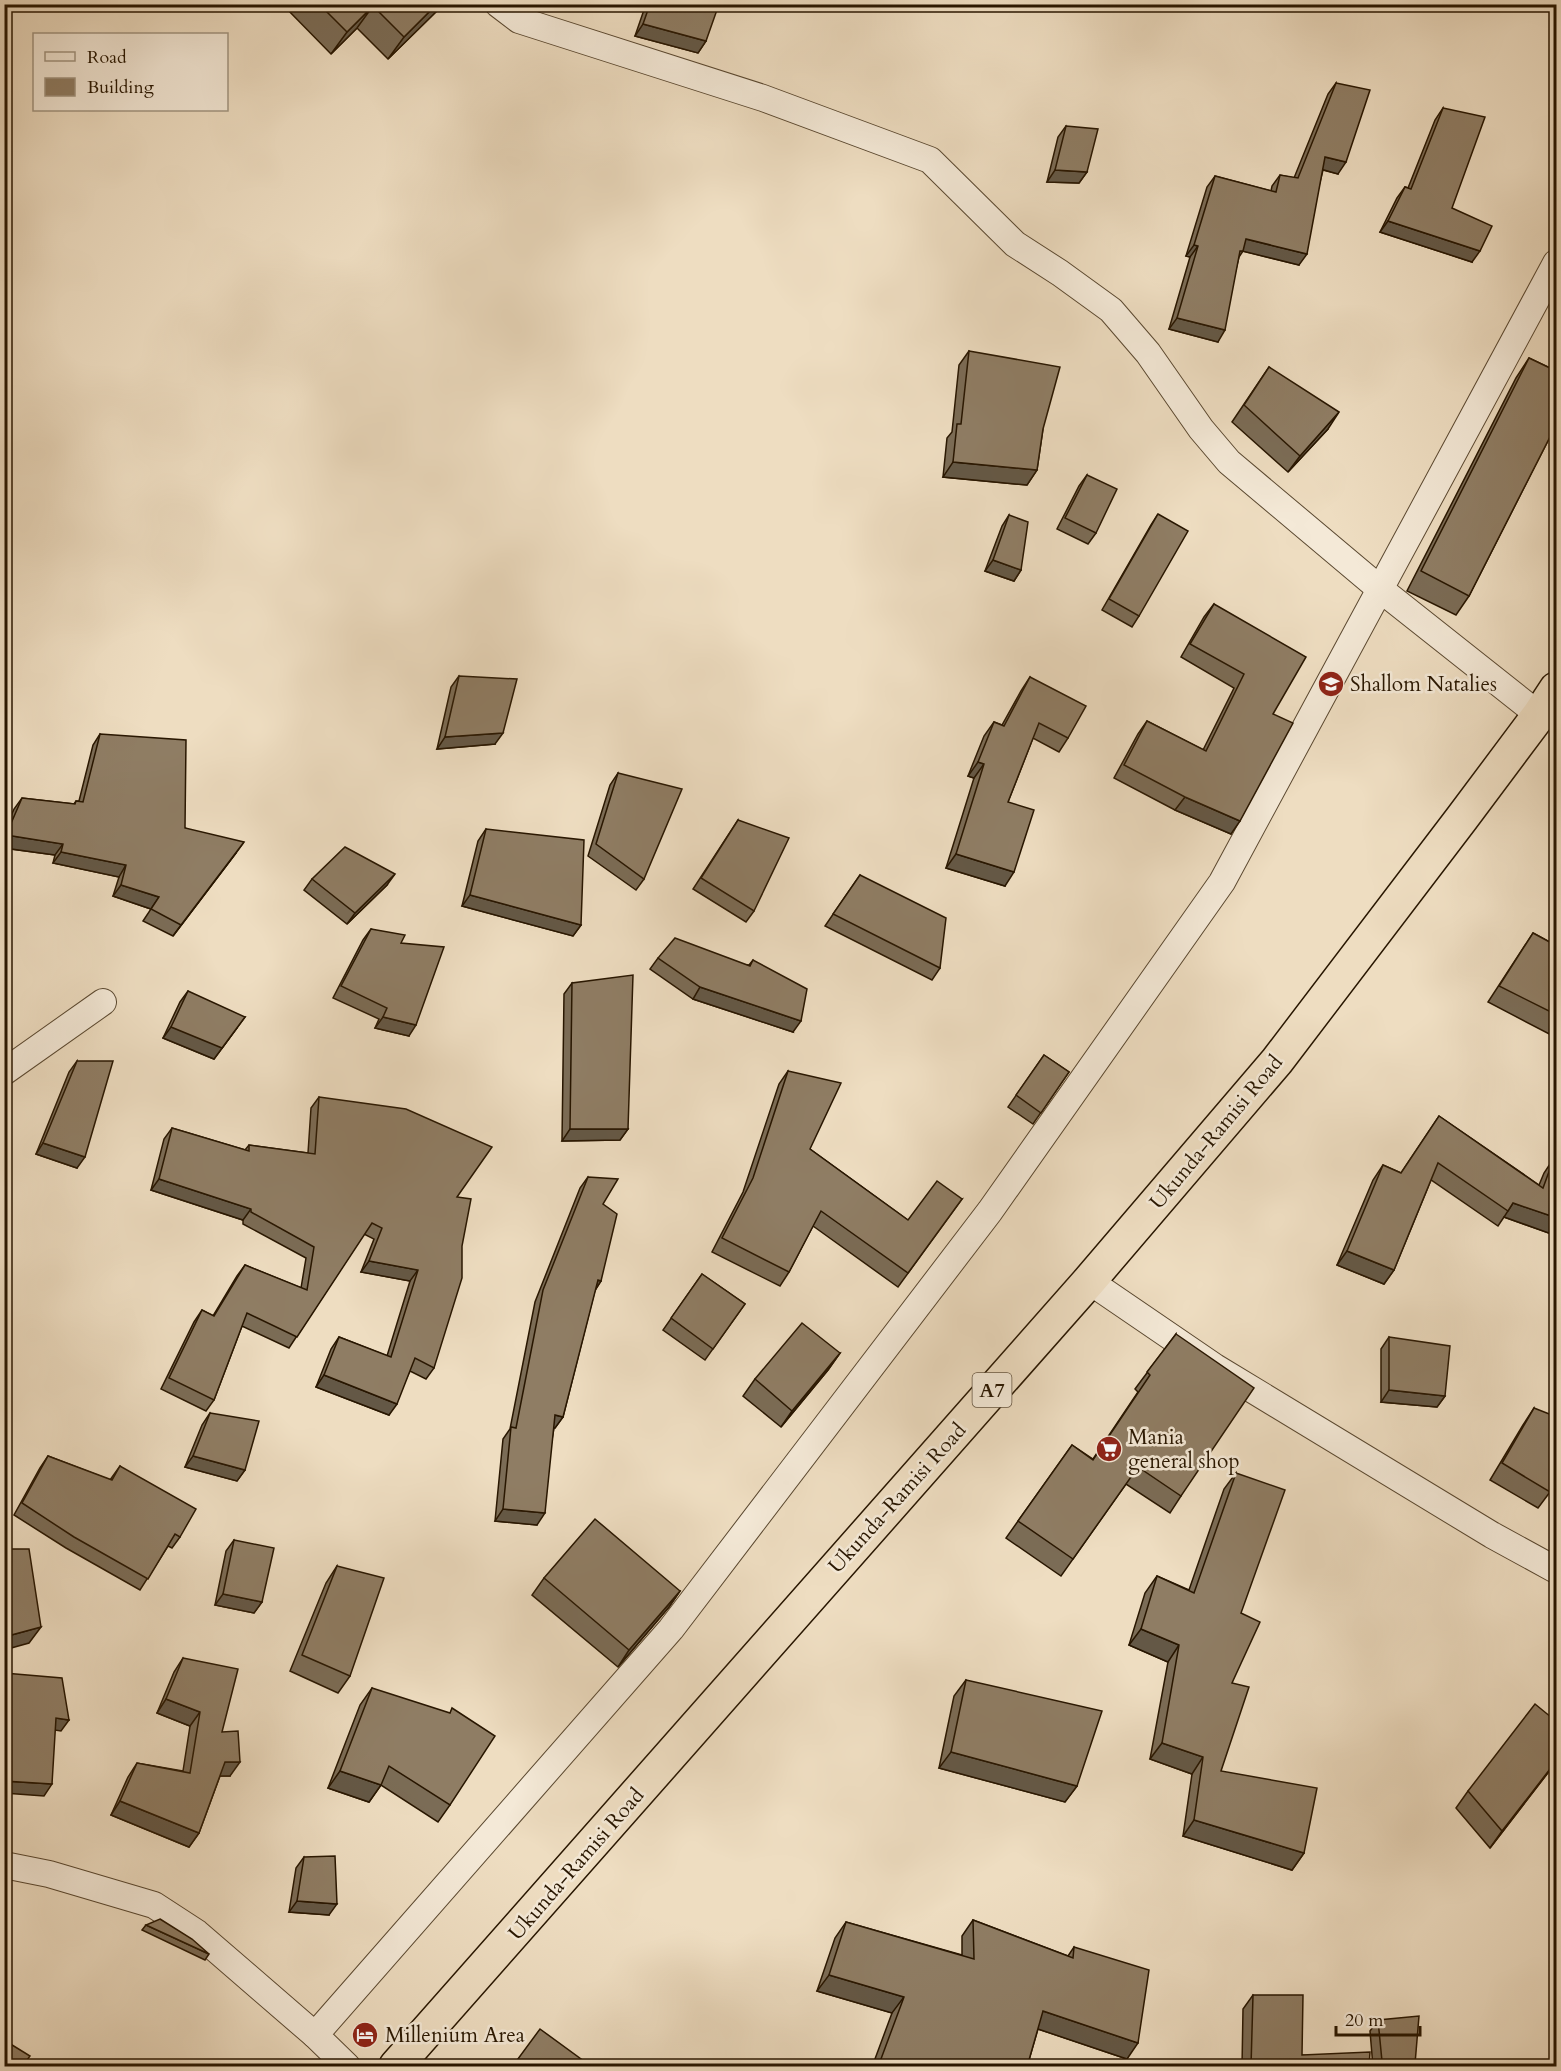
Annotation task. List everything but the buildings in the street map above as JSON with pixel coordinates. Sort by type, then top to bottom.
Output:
[{"type":"highway","name":"Ukunda-Ramisi Road","points":[[396,2067],[1089,1281],[1277,1061],[1552,695]]},
{"type":"street","points":[[498,4],[519,20],[763,98],[930,160],[1015,244],[1111,310],[1148,353],[1201,429],[1229,462],[1380,589],[1552,695]]},
{"type":"street","points":[[315,2035],[671,1629],[990,1211],[1222,882],[1557,263]]},
{"type":"street","points":[[4,1072],[103,1002]]},
{"type":"street","points":[[1089,1281],[1215,1367],[1492,1535],[1557,1570]]},
{"type":"street","points":[[4,1865],[49,1874],[154,1905],[197,1933],[315,2035],[347,2067]]},
{"type":"place","name":"Shallom Natalies","points":[[1331,684]]},
{"type":"place","name":"Mania general shop","points":[[1109,1449]]},
{"type":"place","name":"Millenium Area","points":[[365,2035]]}]
